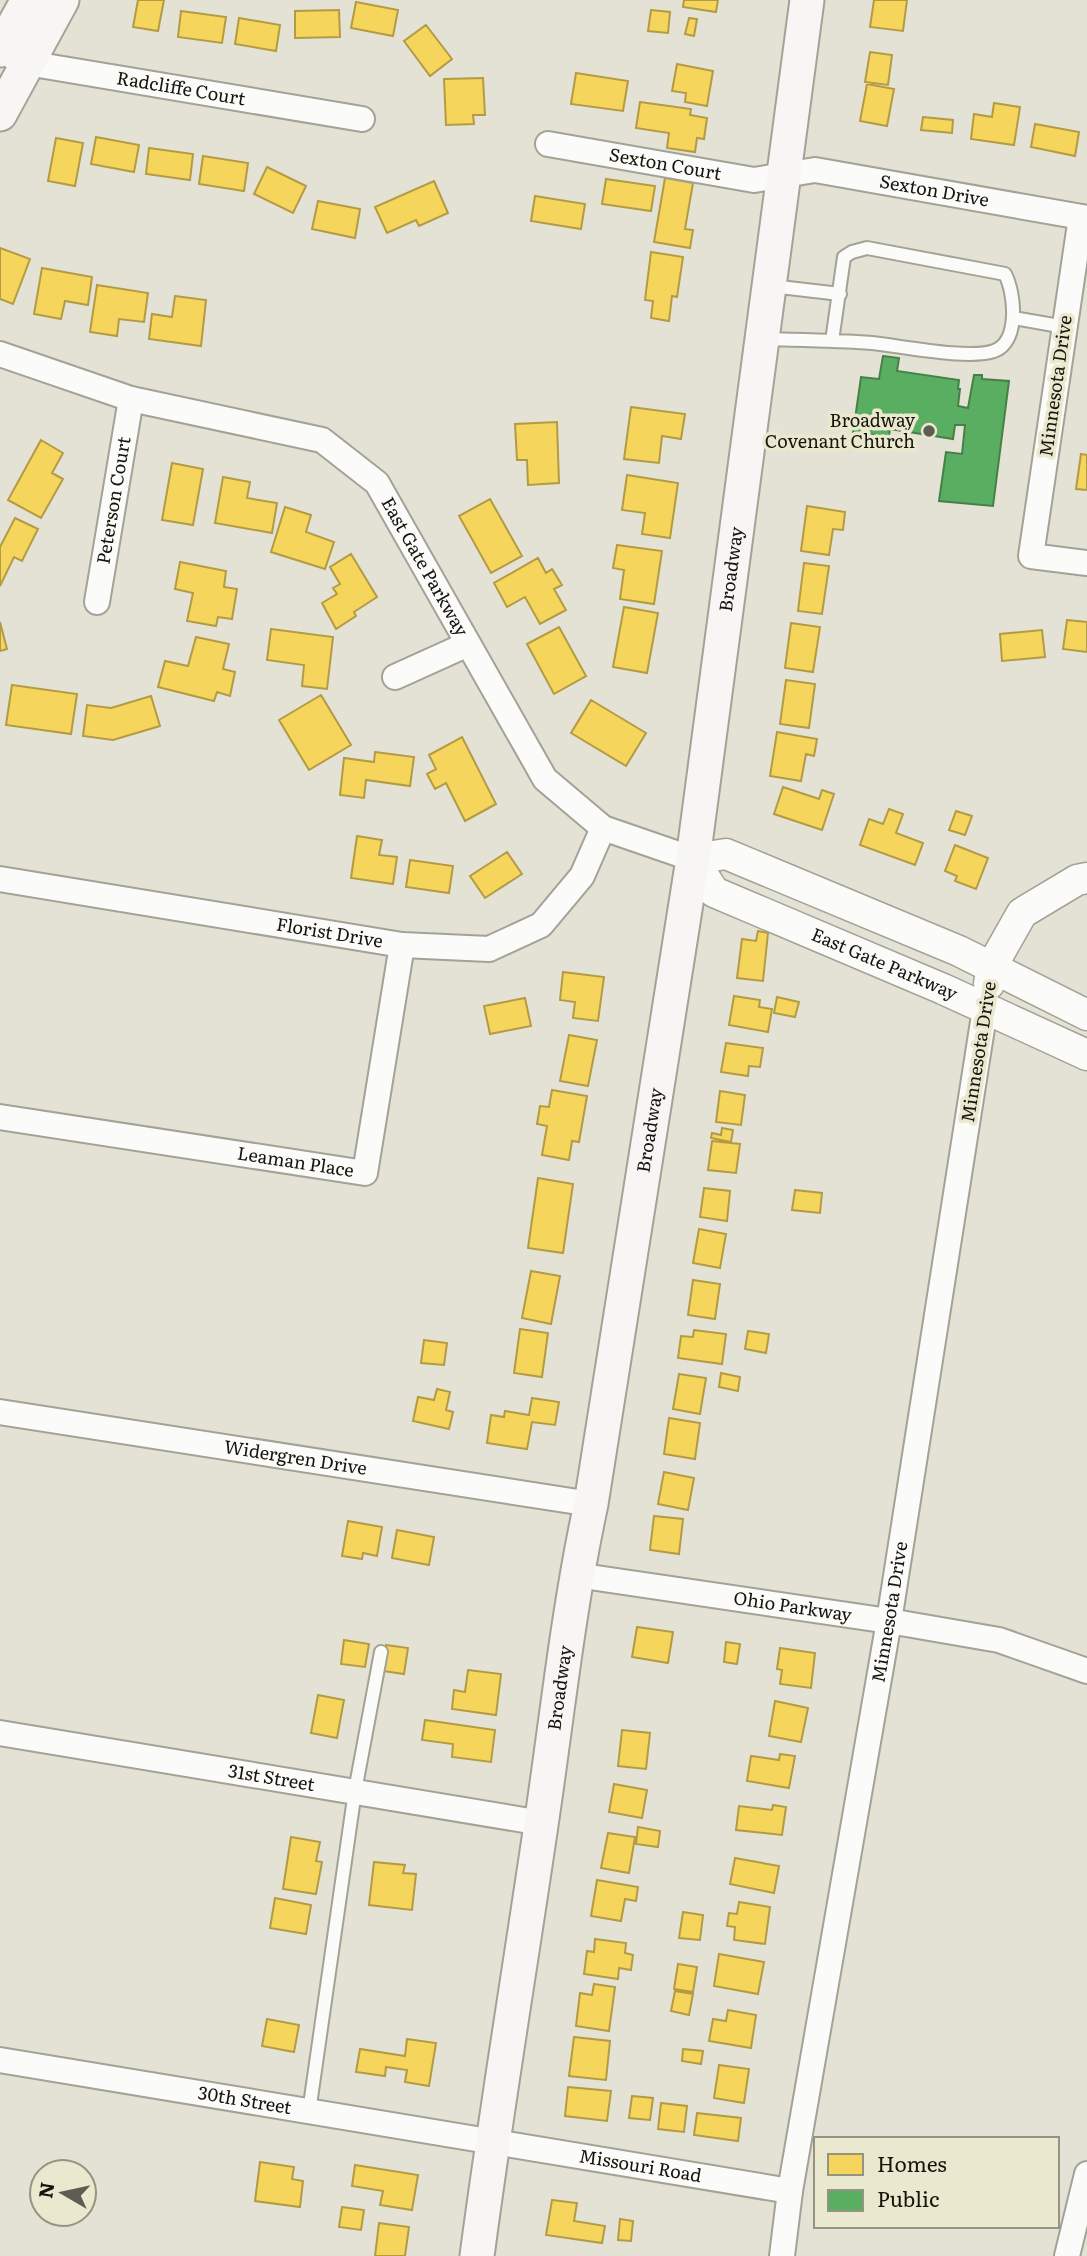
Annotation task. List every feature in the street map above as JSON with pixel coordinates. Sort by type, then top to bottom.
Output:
[{"type":"main road","points":[[0,114],[9,56],[28,0]]},
{"type":"main road","points":[[9,56],[62,0]]},
{"type":"main road","name":"Broadway","points":[[477,2256],[576,1575],[591,1504],[693,859],[807,0]]},
{"type":"street","name":"Radcliffe Court","points":[[9,56],[362,119]]},
{"type":"street","name":"Sexton Court","points":[[548,144],[754,180],[782,176]]},
{"type":"street","name":"Sexton Drive","points":[[782,176],[815,170],[1084,217]]},
{"type":"street","name":"Minnesota Drive","points":[[1084,217],[1031,556],[1087,563]]},
{"type":"street","name":"East Gate Parkway","points":[[0,354],[131,399],[322,440],[377,483],[545,779],[603,828],[693,859],[726,854],[992,966],[1087,1015]]},
{"type":"street","name":"Peterson Court","points":[[97,601],[131,399]]},
{"type":"street","points":[[395,677],[468,644]]},
{"type":"street","name":"Florist Drive","points":[[0,879],[402,945],[489,949],[541,925],[582,876],[603,828]]},
{"type":"street","name":"East Gate Parkway","points":[[693,859],[714,892],[1087,1055]]},
{"type":"street","points":[[992,966],[1022,913],[1077,880],[1087,878]]},
{"type":"street","name":"Leaman Place","points":[[0,1117],[365,1173],[402,945]]},
{"type":"street","name":"Minnesota Drive","points":[[782,2256],[790,2191],[889,1621],[992,966]]},
{"type":"street","name":"Widergren Drive","points":[[0,1412],[591,1504]]},
{"type":"street","name":"Ohio Parkway","points":[[576,1575],[999,1640],[1087,1671]]},
{"type":"street","name":"31st Street","points":[[0,1733],[541,1823]]},
{"type":"street","name":"30th Street","points":[[0,2060],[492,2141]]},
{"type":"street","name":"Missouri Road","points":[[492,2141],[790,2191]]},
{"type":"street","points":[[1067,2256],[1087,2174]]},
{"type":"lane","points":[[761,339],[871,343],[978,355],[998,351],[1010,335],[1014,318],[1008,280],[1005,274],[867,248],[852,252],[844,257],[832,341]]},
{"type":"lane","points":[[768,286],[840,294]]},
{"type":"lane","points":[[1014,318],[1065,327]]},
{"type":"lane","points":[[309,2112],[355,1791],[382,1653]]},
{"type":"building: Homes","points":[[138,0],[164,0],[158,31],[133,27]]},
{"type":"building: Homes","points":[[684,0],[718,0],[716,12],[683,7]]},
{"type":"building: Homes","points":[[874,0],[907,0],[903,31],[870,27]]},
{"type":"building: Homes","points":[[356,2],[398,10],[393,36],[351,28]]},
{"type":"building: Homes","points":[[339,10],[340,37],[295,38],[295,11]]},
{"type":"building: Homes","points":[[651,10],[670,12],[668,33],[648,31]]},
{"type":"building: Homes","points":[[181,11],[226,17],[222,43],[178,37]]},
{"type":"building: Homes","points":[[239,18],[280,25],[276,51],[235,44]]},
{"type":"building: Homes","points":[[689,18],[697,19],[694,36],[685,34]]},
{"type":"building: Homes","points":[[426,25],[452,59],[430,76],[404,41]]},
{"type":"building: Homes","points":[[870,52],[892,55],[888,85],[865,82]]},
{"type":"building: Homes","points":[[677,64],[713,71],[707,106],[685,102],[686,93],[672,91]]},
{"type":"building: Homes","points":[[576,73],[628,81],[623,111],[571,104]]},
{"type":"building: Homes","points":[[483,78],[485,115],[473,115],[474,124],[446,125],[444,79]]},
{"type":"building: Homes","points":[[867,84],[894,89],[887,126],[860,121]]},
{"type":"building: Homes","points":[[640,102],[691,109],[690,115],[707,118],[704,139],[697,138],[695,152],[667,148],[669,133],[636,128]]},
{"type":"building: Homes","points":[[994,103],[1020,107],[1014,145],[971,139],[974,114],[992,117]]},
{"type":"building: Homes","points":[[923,117],[953,120],[952,133],[921,130]]},
{"type":"building: Homes","points":[[1035,124],[1079,132],[1075,156],[1031,147]]},
{"type":"building: Homes","points":[[96,137],[139,145],[134,172],[91,164]]},
{"type":"building: Homes","points":[[56,138],[83,143],[75,186],[48,181]]},
{"type":"building: Homes","points":[[149,148],[193,154],[190,180],[146,174]]},
{"type":"building: Homes","points":[[203,156],[248,163],[244,191],[199,184]]},
{"type":"building: Homes","points":[[267,167],[306,186],[293,213],[254,194]]},
{"type":"building: Homes","points":[[665,178],[693,183],[685,229],[693,230],[690,248],[654,242]]},
{"type":"building: Homes","points":[[606,179],[655,186],[651,211],[602,204]]},
{"type":"building: Homes","points":[[434,181],[448,213],[419,226],[416,220],[387,233],[375,207]]},
{"type":"building: Homes","points":[[535,196],[585,204],[581,229],[531,221]]},
{"type":"building: Homes","points":[[318,201],[360,209],[355,238],[312,229]]},
{"type":"building: Homes","points":[[0,248],[30,259],[13,304],[0,299]]},
{"type":"building: Homes","points":[[651,252],[683,257],[677,297],[672,296],[669,321],[651,318],[653,301],[645,300]]},
{"type":"building: Homes","points":[[42,268],[92,277],[88,305],[65,301],[61,319],[34,314]]},
{"type":"building: Homes","points":[[97,285],[148,293],[144,322],[119,319],[117,336],[90,332]]},
{"type":"building: Homes","points":[[175,296],[206,300],[201,346],[149,339],[152,314],[172,317]]},
{"type":"building: Homes","points":[[631,407],[685,414],[681,439],[662,436],[659,463],[624,459]]},
{"type":"building: Homes","points":[[557,422],[559,483],[528,485],[527,460],[517,460],[515,424]]},
{"type":"building: Homes","points":[[41,440],[63,453],[52,473],[63,479],[41,518],[8,500]]},
{"type":"building: Homes","points":[[1081,454],[1087,455],[1087,490],[1076,489]]},
{"type":"building: Homes","points":[[172,463],[203,469],[193,525],[162,520]]},
{"type":"building: Homes","points":[[627,475],[678,483],[670,538],[642,534],[645,513],[622,510]]},
{"type":"building: Homes","points":[[223,477],[250,482],[247,498],[277,503],[272,533],[215,523]]},
{"type":"building: Homes","points":[[490,499],[522,556],[491,573],[459,516]]},
{"type":"building: Homes","points":[[807,506],[845,512],[843,530],[833,529],[829,555],[801,551]]},
{"type":"building: Homes","points":[[285,507],[311,515],[306,532],[334,542],[325,569],[271,552]]},
{"type":"building: Homes","points":[[15,518],[38,529],[22,561],[14,557],[0,586],[0,547]]},
{"type":"building: Homes","points":[[617,545],[662,551],[654,604],[620,599],[624,570],[613,568]]},
{"type":"building: Homes","points":[[351,554],[377,597],[354,612],[356,616],[336,629],[322,603],[337,594],[333,588],[340,584],[330,567]]},
{"type":"building: Homes","points":[[538,558],[546,573],[552,569],[562,585],[554,589],[566,610],[540,624],[525,597],[507,607],[494,583]]},
{"type":"building: Homes","points":[[180,562],[226,571],[224,587],[237,589],[232,619],[218,617],[216,626],[187,621],[193,593],[175,589]]},
{"type":"building: Homes","points":[[804,563],[829,566],[822,614],[798,611]]},
{"type":"building: Homes","points":[[624,607],[658,613],[647,673],[613,667]]},
{"type":"building: Homes","points":[[1067,620],[1087,622],[1087,652],[1063,649]]},
{"type":"building: Homes","points":[[0,622],[7,649],[0,651]]},
{"type":"building: Homes","points":[[791,623],[820,627],[813,672],[785,668]]},
{"type":"building: Homes","points":[[559,627],[586,676],[554,694],[527,644]]},
{"type":"building: Homes","points":[[271,629],[333,637],[327,689],[302,686],[304,665],[267,660]]},
{"type":"building: Homes","points":[[1042,630],[1045,657],[1002,661],[1000,634]]},
{"type":"building: Homes","points":[[196,637],[229,644],[223,669],[235,672],[230,696],[217,692],[214,701],[158,687],[165,661],[188,666]]},
{"type":"building: Homes","points":[[786,680],[815,684],[809,728],[780,724]]},
{"type":"building: Homes","points":[[12,685],[77,694],[71,734],[6,725]]},
{"type":"building: Homes","points":[[321,695],[351,745],[309,770],[279,720]]},
{"type":"building: Homes","points":[[151,696],[160,726],[113,740],[83,736],[87,705],[111,708]]},
{"type":"building: Homes","points":[[591,700],[646,733],[626,766],[571,733]]},
{"type":"building: Homes","points":[[777,732],[817,739],[814,756],[806,754],[801,781],[770,776]]},
{"type":"building: Homes","points":[[462,737],[496,804],[465,821],[446,783],[435,789],[427,774],[436,769],[429,755]]},
{"type":"building: Homes","points":[[375,752],[414,757],[410,786],[366,780],[364,798],[340,795],[344,758],[374,762]]},
{"type":"building: Homes","points":[[783,787],[819,799],[822,790],[834,794],[822,830],[774,814]]},
{"type":"building: Homes","points":[[889,809],[903,814],[896,833],[923,843],[915,865],[860,845],[869,819],[883,824]]},
{"type":"building: Homes","points":[[956,811],[972,816],[965,835],[949,830]]},
{"type":"building: Homes","points":[[357,836],[382,840],[379,855],[397,857],[393,884],[351,878]]},
{"type":"building: Homes","points":[[955,845],[988,858],[976,889],[955,881],[957,876],[945,871]]},
{"type":"building: Homes","points":[[507,852],[522,874],[485,898],[470,876]]},
{"type":"building: Homes","points":[[410,860],[453,866],[449,893],[406,887]]},
{"type":"building: Homes","points":[[758,931],[768,933],[763,981],[737,978],[742,939],[756,941]]},
{"type":"building: Homes","points":[[563,972],[604,977],[598,1021],[573,1018],[575,1002],[560,1000]]},
{"type":"building: Homes","points":[[734,996],[760,1000],[759,1007],[772,1009],[768,1032],[729,1025]]},
{"type":"building: Homes","points":[[777,997],[799,1002],[795,1017],[774,1013]]},
{"type":"building: Homes","points":[[525,998],[531,1026],[490,1034],[484,1006]]},
{"type":"building: Homes","points":[[569,1035],[597,1040],[588,1086],[560,1081]]},
{"type":"building: Homes","points":[[726,1043],[763,1048],[760,1067],[749,1066],[748,1076],[721,1072]]},
{"type":"building: Homes","points":[[552,1090],[587,1096],[579,1142],[572,1141],[569,1160],[542,1155],[547,1126],[537,1124],[540,1106],[549,1107]]},
{"type":"building: Homes","points":[[720,1091],[745,1095],[741,1125],[716,1122]]},
{"type":"building: Homes","points":[[722,1128],[733,1130],[731,1142],[711,1138],[712,1133],[721,1135]]},
{"type":"building: Homes","points":[[712,1141],[740,1144],[736,1173],[708,1170]]},
{"type":"building: Homes","points":[[538,1178],[573,1184],[563,1253],[528,1248]]},
{"type":"building: Homes","points":[[704,1188],[730,1191],[727,1221],[700,1217]]},
{"type":"building: Homes","points":[[795,1190],[822,1193],[820,1213],[792,1210]]},
{"type":"building: Homes","points":[[699,1229],[726,1234],[720,1268],[693,1263]]},
{"type":"building: Homes","points":[[531,1271],[560,1276],[551,1324],[522,1318]]},
{"type":"building: Homes","points":[[693,1280],[720,1284],[715,1319],[688,1315]]},
{"type":"building: Homes","points":[[520,1329],[548,1333],[542,1377],[514,1373]]},
{"type":"building: Homes","points":[[694,1330],[726,1334],[722,1364],[678,1358],[681,1336],[693,1337]]},
{"type":"building: Homes","points":[[748,1331],[769,1334],[766,1353],[745,1349]]},
{"type":"building: Homes","points":[[424,1340],[447,1343],[444,1365],[421,1363]]},
{"type":"building: Homes","points":[[721,1373],[740,1377],[738,1391],[719,1387]]},
{"type":"building: Homes","points":[[679,1374],[706,1378],[700,1414],[673,1409]]},
{"type":"building: Homes","points":[[437,1389],[450,1392],[446,1410],[453,1412],[449,1429],[413,1421],[418,1397],[434,1400]]},
{"type":"building: Homes","points":[[532,1398],[559,1402],[555,1425],[532,1422],[527,1449],[487,1443],[491,1415],[504,1417],[505,1411],[529,1415]]},
{"type":"building: Homes","points":[[669,1418],[700,1423],[695,1459],[664,1454]]},
{"type":"building: Homes","points":[[664,1472],[694,1478],[688,1510],[658,1504]]},
{"type":"building: Homes","points":[[654,1516],[683,1519],[679,1554],[650,1550]]},
{"type":"building: Homes","points":[[348,1521],[382,1527],[377,1556],[363,1553],[362,1559],[342,1556]]},
{"type":"building: Homes","points":[[397,1530],[434,1537],[429,1565],[392,1558]]},
{"type":"building: Homes","points":[[637,1627],[673,1632],[668,1663],[632,1657]]},
{"type":"building: Homes","points":[[344,1640],[369,1644],[365,1667],[341,1664]]},
{"type":"building: Homes","points":[[726,1642],[740,1644],[737,1664],[724,1662]]},
{"type":"building: Homes","points":[[386,1645],[408,1648],[404,1674],[383,1671]]},
{"type":"building: Homes","points":[[780,1648],[815,1653],[811,1688],[780,1684],[782,1670],[777,1669]]},
{"type":"building: Homes","points":[[468,1670],[501,1674],[496,1715],[452,1709],[454,1690],[465,1692]]},
{"type":"building: Homes","points":[[318,1695],[344,1700],[337,1738],[311,1733]]},
{"type":"building: Homes","points":[[775,1701],[808,1708],[801,1742],[769,1736]]},
{"type":"building: Homes","points":[[425,1720],[495,1730],[491,1762],[452,1757],[453,1744],[422,1740]]},
{"type":"building: Homes","points":[[622,1730],[650,1733],[646,1769],[618,1766]]},
{"type":"building: Homes","points":[[780,1754],[795,1756],[789,1788],[747,1781],[751,1756],[779,1760]]},
{"type":"building: Homes","points":[[614,1784],[647,1790],[642,1818],[609,1812]]},
{"type":"building: Homes","points":[[773,1805],[786,1807],[782,1835],[736,1830],[739,1806],[772,1810]]},
{"type":"building: Homes","points":[[638,1827],[660,1831],[658,1847],[636,1844]]},
{"type":"building: Homes","points":[[608,1833],[635,1837],[629,1873],[601,1868]]},
{"type":"building: Homes","points":[[291,1837],[320,1842],[316,1861],[322,1862],[316,1894],[283,1889]]},
{"type":"building: Homes","points":[[735,1858],[779,1866],[774,1893],[730,1884]]},
{"type":"building: Homes","points":[[374,1862],[405,1865],[403,1873],[416,1874],[412,1910],[369,1905]]},
{"type":"building: Homes","points":[[597,1880],[638,1887],[636,1901],[625,1899],[621,1921],[591,1916]]},
{"type":"building: Homes","points":[[275,1898],[311,1905],[306,1934],[270,1928]]},
{"type":"building: Homes","points":[[739,1902],[770,1907],[765,1944],[734,1940],[735,1927],[727,1926],[729,1913],[737,1914]]},
{"type":"building: Homes","points":[[683,1912],[703,1915],[700,1940],[679,1938]]},
{"type":"building: Homes","points":[[595,1939],[626,1943],[625,1953],[633,1955],[631,1970],[619,1968],[618,1979],[584,1974],[587,1951],[594,1952]]},
{"type":"building: Homes","points":[[719,1954],[764,1962],[758,1994],[714,1986]]},
{"type":"building: Homes","points":[[678,1964],[697,1967],[693,1992],[674,1989]]},
{"type":"building: Homes","points":[[594,1984],[615,1987],[609,2031],[576,2026],[580,1993],[592,1995]]},
{"type":"building: Homes","points":[[675,1991],[693,1994],[689,2015],[671,2011]]},
{"type":"building: Homes","points":[[728,2010],[756,2015],[751,2048],[709,2041],[713,2019],[726,2021]]},
{"type":"building: Homes","points":[[267,2019],[299,2025],[294,2052],[262,2046]]},
{"type":"building: Homes","points":[[574,2037],[610,2041],[606,2080],[569,2076]]},
{"type":"building: Homes","points":[[407,2039],[436,2043],[429,2086],[405,2082],[407,2070],[386,2067],[385,2076],[356,2072],[360,2049],[405,2056]]},
{"type":"building: Homes","points":[[683,2049],[703,2051],[701,2064],[682,2061]]},
{"type":"building: Homes","points":[[719,2065],[749,2069],[744,2103],[714,2098]]},
{"type":"building: Homes","points":[[568,2087],[611,2091],[607,2121],[565,2116]]},
{"type":"building: Homes","points":[[632,2096],[653,2098],[650,2120],[629,2118]]},
{"type":"building: Homes","points":[[661,2103],[687,2106],[684,2132],[658,2129]]},
{"type":"building: Homes","points":[[697,2113],[741,2118],[738,2141],[694,2135]]},
{"type":"building: Homes","points":[[260,2162],[294,2167],[292,2179],[303,2181],[300,2207],[255,2201]]},
{"type":"building: Homes","points":[[355,2165],[418,2175],[412,2210],[380,2205],[383,2191],[352,2186]]},
{"type":"building: Homes","points":[[552,2200],[577,2203],[574,2221],[605,2226],[602,2243],[546,2235]]},
{"type":"building: Homes","points":[[342,2207],[364,2210],[361,2230],[339,2227]]},
{"type":"building: Homes","points":[[620,2219],[633,2221],[631,2241],[618,2240]]},
{"type":"building: Homes","points":[[379,2223],[409,2227],[405,2256],[375,2256]]},
{"type":"building: Public","name":"Broadway Covenant Church","points":[[883,356],[899,358],[897,371],[959,380],[958,406],[968,408],[974,375],[982,375],[982,379],[1009,381],[993,506],[939,501],[946,452],[962,454],[965,425],[955,425],[953,439],[890,429],[889,436],[853,433],[861,377],[879,379]]},
{"type":"place","name":"Broadway Covenant Church","points":[[929,431]]}]
